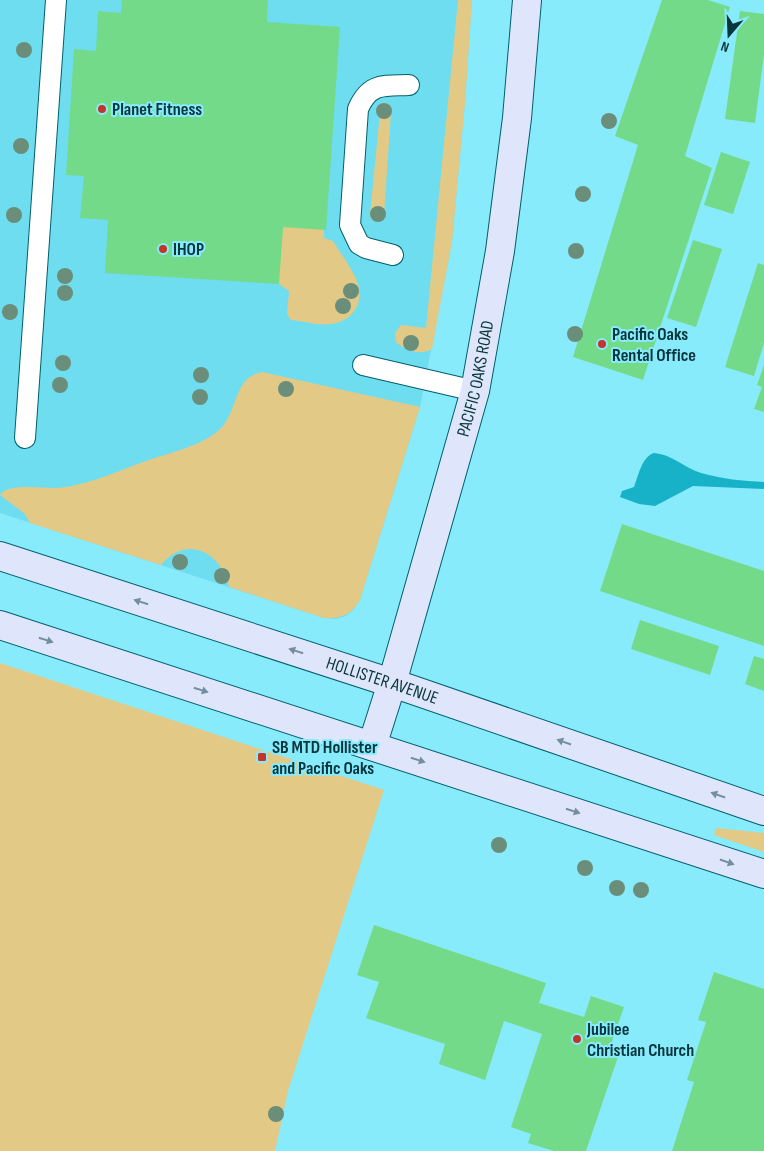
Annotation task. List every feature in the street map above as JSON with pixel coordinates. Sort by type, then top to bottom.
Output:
[{"type":"main road","name":"PACIFIC OAKS ROAD","points":[[372,746],[392,683],[475,391],[500,251],[517,118],[527,0]]},
{"type":"main road","name":"HOLLISTER AVENUE","points":[[0,556],[392,683],[764,811]]},
{"type":"main road","points":[[0,625],[764,874]]},
{"type":"lane","points":[[25,438],[56,0]]},
{"type":"lane","points":[[393,255],[366,248],[359,244],[350,225],[358,109],[364,96],[372,89],[409,85]]},
{"type":"lane","points":[[363,365],[475,391]]},
{"type":"shaded area","points":[[0,0],[472,0],[465,103],[452,242],[420,407],[360,600],[346,616],[336,619],[324,618],[0,513]]},
{"type":"shaded area","points":[[458,0],[472,0],[465,103],[452,242],[432,349],[418,352],[408,350],[396,342],[395,333],[401,325],[426,328]]},
{"type":"shaded area","points":[[381,103],[389,104],[391,112],[384,215],[378,222],[371,219],[370,214]]},
{"type":"shaded area","points":[[279,225],[324,228],[324,238],[333,241],[357,281],[359,289],[358,303],[351,315],[338,322],[325,324],[291,320],[287,314],[289,291],[276,282]]},
{"type":"shaded area","points":[[262,372],[420,407],[360,600],[345,615],[336,618],[324,618],[229,587],[219,564],[202,551],[192,549],[181,550],[161,565],[30,523],[24,513],[0,495],[4,491],[17,488],[54,488],[78,485],[204,440],[212,436],[225,423],[240,388],[245,381],[252,375]]},
{"type":"shaded area","points":[[654,453],[672,458],[701,473],[717,477],[764,482],[764,489],[693,486],[655,506],[639,504],[620,497],[622,491],[634,487],[643,462]]},
{"type":"shaded area","points":[[0,663],[384,790],[288,1091],[275,1151],[0,1151]]},
{"type":"shaded area","points":[[716,828],[764,833],[764,852],[714,835]]},
{"type":"building","points":[[122,0],[268,0],[267,22],[340,27],[326,230],[283,227],[279,284],[105,273],[108,220],[80,218],[84,176],[66,175],[74,49],[96,51],[98,11],[121,13]]},
{"type":"building","points":[[662,0],[708,0],[730,7],[685,156],[712,168],[643,380],[573,357],[638,145],[615,136]]},
{"type":"building","points":[[740,11],[764,14],[764,54],[755,123],[725,119]]},
{"type":"building","points":[[721,152],[750,162],[733,214],[704,205]]},
{"type":"building","points":[[693,240],[722,249],[696,327],[667,318]]},
{"type":"building","points":[[758,263],[764,265],[764,343],[754,376],[725,367]]},
{"type":"building","points":[[764,365],[764,412],[754,409],[762,387],[757,385]]},
{"type":"building","points":[[622,524],[764,571],[764,646],[600,591]]},
{"type":"building","points":[[640,620],[719,646],[710,675],[631,649]]},
{"type":"building","points":[[754,656],[764,659],[764,691],[745,684]]},
{"type":"building","name":"Jubilee Christian Church","points":[[374,925],[546,983],[539,1003],[584,1017],[591,996],[624,1007],[609,1050],[619,1054],[586,1151],[554,1151],[528,1143],[531,1134],[511,1127],[542,1034],[504,1021],[485,1080],[439,1064],[445,1044],[366,1018],[379,982],[357,975]]},
{"type":"building","points":[[714,972],[764,989],[764,1151],[672,1151],[694,1082],[687,1080],[706,1022],[698,1020]]},
{"type":"place","name":"Planet Fitness","points":[[102,109]]},
{"type":"place","name":"IHOP","points":[[163,249]]},
{"type":"place","name":"Pacific Oaks Rental Office","points":[[602,344]]},
{"type":"place","name":"SB MTD Hollister and Pacific Oaks","points":[[262,757]]},
{"type":"place","name":"Jubilee Christian Church","points":[[577,1039]]}]
